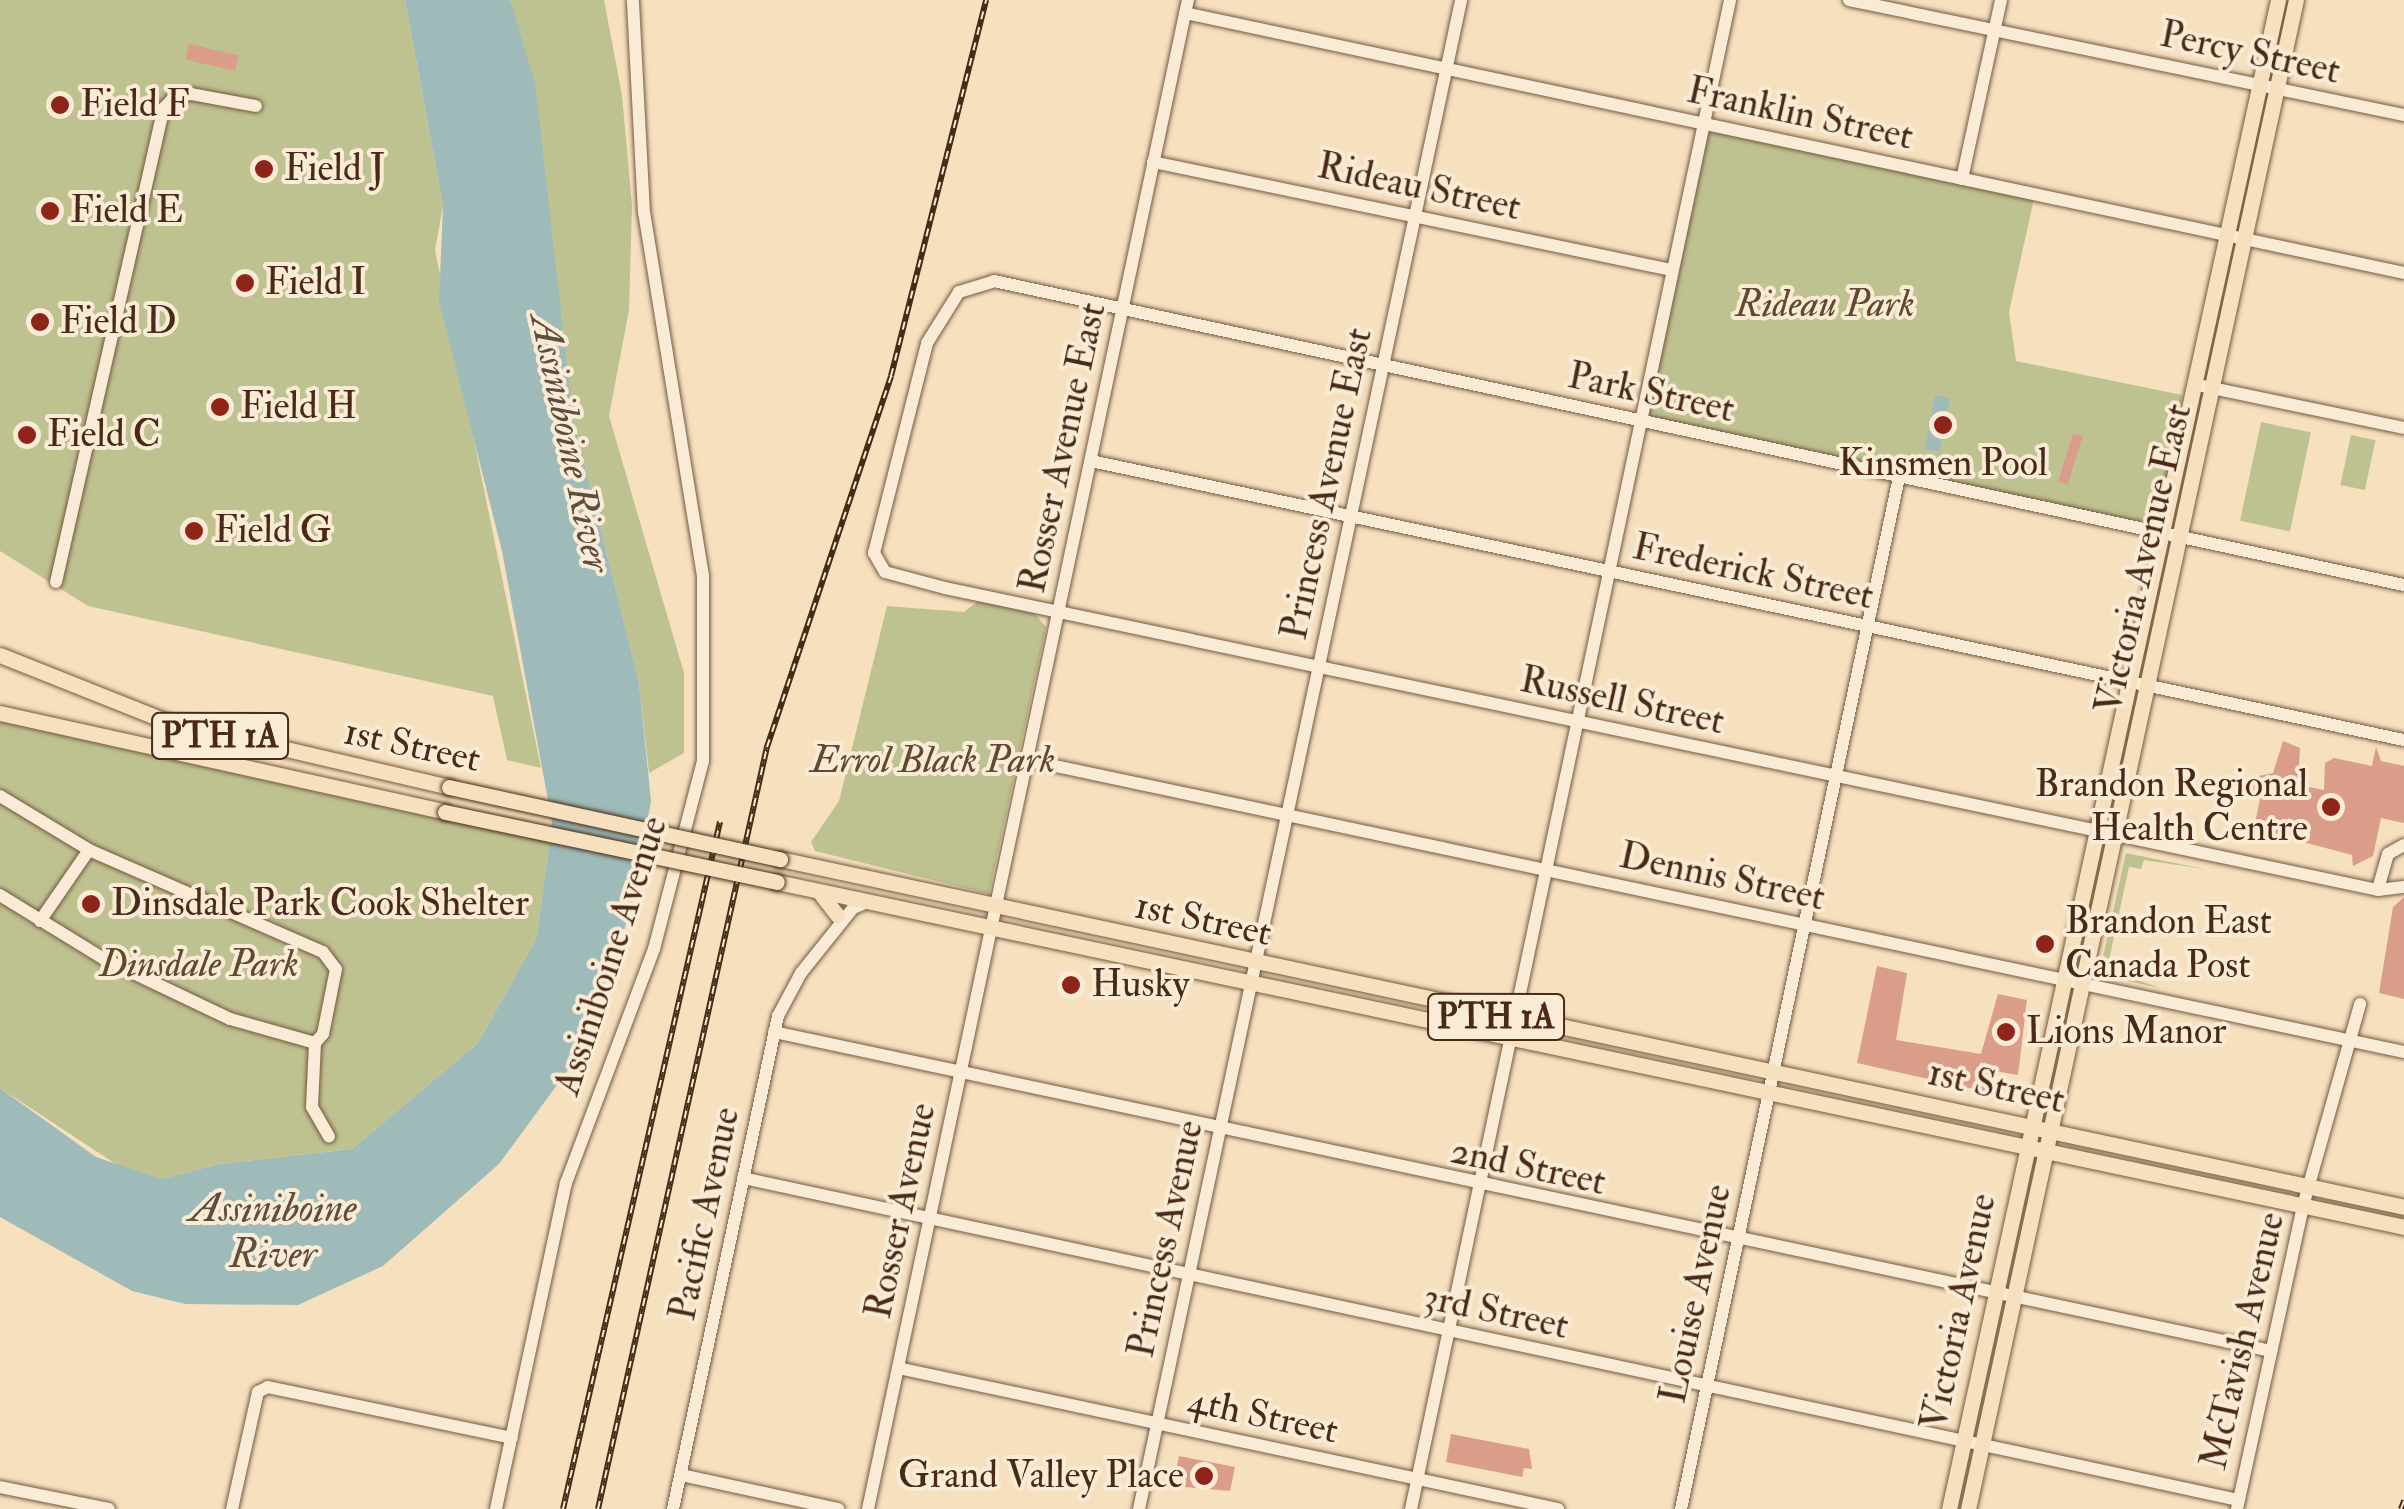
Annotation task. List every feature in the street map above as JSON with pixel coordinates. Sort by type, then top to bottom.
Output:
[{"type":"main road","name":"Victoria Avenue East","points":[[2052,1132],[2084,985],[2131,682],[2278,0]]},
{"type":"main road","name":"Victoria Avenue East","points":[[2033,1128],[2066,980],[2148,686],[2184,536],[2296,0]]},
{"type":"main road","name":"1st Street","points":[[0,656],[166,721],[449,787],[1516,1022],[2404,1207]]},
{"type":"main road","name":"1st Street","points":[[0,713],[445,812],[2404,1228]]},
{"type":"main road","points":[[842,895],[854,885],[940,896]]},
{"type":"main road","points":[[812,889],[829,898],[837,915]]},
{"type":"main road","name":"Victoria Avenue","points":[[1949,1509],[2033,1128]]},
{"type":"main road","name":"Victoria Avenue","points":[[1968,1509],[2052,1132]]},
{"type":"street","name":"Assiniboine Avenue","points":[[496,1509],[566,1182],[654,949],[703,761],[703,576],[644,213],[633,0]]},
{"type":"street","name":"Princess Avenue East","points":[[1252,981],[1462,0]]},
{"type":"street","points":[[1412,1509],[1730,0]]},
{"type":"street","name":"Percy Street","points":[[1850,0],[2404,115]]},
{"type":"street","points":[[1962,179],[2001,0]]},
{"type":"street","name":"Franklin Street","points":[[1186,6],[1447,70],[2404,273]]},
{"type":"street","name":"Rosser Avenue East","points":[[996,908],[1186,6]]},
{"type":"street","points":[[56,582],[164,108],[191,94],[256,106]]},
{"type":"street","name":"Rideau Street","points":[[1153,162],[1672,270]]},
{"type":"street","name":"Park Street","points":[[876,547],[922,354],[954,299],[982,281],[2404,585]]},
{"type":"street","points":[[2198,385],[2404,428]]},
{"type":"street","name":"Frederick Street","points":[[1090,461],[2404,740]]},
{"type":"street","name":"Louise Avenue","points":[[1681,1509],[1899,477]]},
{"type":"street","name":"Russell Street","points":[[876,547],[878,566],[892,574],[1059,612],[2378,890],[2404,887]]},
{"type":"street","name":"Dennis Street","points":[[1027,760],[2404,1052]]},
{"type":"street","points":[[0,796],[88,850],[323,952],[336,970],[315,1043],[312,1107],[329,1136]]},
{"type":"street","points":[[2378,890],[2388,854],[2404,845]]},
{"type":"street","points":[[40,921],[88,850]]},
{"type":"street","points":[[0,895],[40,921],[230,1018],[315,1043]]},
{"type":"street","name":"Pacific Avenue","points":[[826,946],[842,895]]},
{"type":"street","name":"Pacific Avenue","points":[[674,1509],[774,1032],[794,982],[854,908],[876,902]]},
{"type":"street","name":"Rosser Avenue","points":[[868,1509],[996,908]]},
{"type":"street","name":"Princess Avenue","points":[[1139,1509],[1252,981]]},
{"type":"street","name":"McTavish Avenue","points":[[2238,1505],[2302,1206],[2312,1188],[2360,1004]]},
{"type":"street","name":"2nd Street","points":[[774,1032],[1480,1188],[1997,1292],[2271,1352]]},
{"type":"street","name":"3rd Street","points":[[743,1178],[1188,1278],[1964,1441],[2238,1505]]},
{"type":"street","name":"4th Street","points":[[898,1368],[1558,1509]]},
{"type":"street","points":[[232,1509],[258,1392],[268,1387],[512,1438]]},
{"type":"street","points":[[681,1474],[838,1509]]},
{"type":"street","points":[[0,1487],[109,1509]]},
{"type":"green space","points":[[0,0],[405,0],[443,206],[435,250],[541,768],[507,760],[493,696],[88,606],[0,551]]},
{"type":"green space","points":[[510,0],[604,0],[622,95],[632,206],[629,310],[609,416],[684,673],[684,753],[649,773],[639,683],[573,418]]},
{"type":"green space","name":"Rideau Park","points":[[1704,125],[2035,194],[2009,312],[2016,361],[2182,395],[2166,533],[1641,421]]},
{"type":"green space","points":[[2261,422],[2311,433],[2290,531],[2240,521]]},
{"type":"green space","points":[[2351,435],[2375,440],[2365,490],[2340,485]]},
{"type":"green space","name":"Errol Black Park","points":[[980,600],[1034,613],[1046,627],[989,894],[815,851],[811,842],[839,801],[887,606],[964,612]]},
{"type":"green space","name":"Dinsdale Park","points":[[0,718],[550,838],[537,937],[478,1043],[352,1149],[219,1164],[161,1179],[131,1174],[0,1088]]},
{"type":"green space","points":[[2126,853],[2204,869],[2144,860],[2141,869],[2129,867],[2109,960],[2120,962],[2118,973],[2160,988],[2099,975]]},
{"type":"water","name":"Assiniboine River","points":[[405,0],[510,0],[535,83],[573,418],[639,683],[651,801],[631,910],[590,1025],[571,1066],[499,1164],[383,1266],[298,1305],[185,1304],[132,1291],[0,1217],[0,1088],[96,1157],[161,1179],[219,1164],[352,1149],[478,1043],[537,937],[552,822],[502,551],[439,302],[443,206]]},
{"type":"water","points":[[1935,395],[1950,398],[1939,452],[1925,449]]},
{"type":"building","points":[[189,44],[239,55],[235,71],[185,60]]},
{"type":"building","points":[[2073,433],[2083,436],[2068,485],[2058,482]]},
{"type":"building","name":"Brandon Regional Health Centre","points":[[2283,741],[2300,748],[2298,785],[2324,790],[2325,763],[2334,758],[2372,766],[2376,747],[2381,761],[2404,766],[2404,823],[2381,818],[2373,856],[2353,866],[2352,855],[2254,829],[2260,798],[2237,790],[2240,780],[2273,773]]},
{"type":"building","name":"Brandon Regional Health Centre","points":[[2404,897],[2404,999],[2379,993],[2393,907]]},
{"type":"building","name":"Lions Manor","points":[[1877,966],[1907,973],[1896,1040],[1981,1054],[1998,994],[2027,1000],[2018,1075],[1989,1070],[2004,1096],[1857,1063]]},
{"type":"building","points":[[1451,1434],[1529,1449],[1532,1469],[1524,1468],[1522,1477],[1446,1462]]},
{"type":"building","name":"Grand Valley Place","points":[[1179,1456],[1235,1467],[1230,1491],[1173,1486]]},
{"type":"railway","points":[[598,1509],[767,747],[891,376],[986,0]]},
{"type":"railway","points":[[563,1509],[720,822]]},
{"type":"railway","points":[[2401,1509],[2404,1501]]},
{"type":"place","name":"Field F","points":[[60,105]]},
{"type":"place","name":"Field J","points":[[264,169]]},
{"type":"place","name":"Field E","points":[[50,211]]},
{"type":"place","name":"Field I","points":[[245,283]]},
{"type":"place","name":"Field D","points":[[40,322]]},
{"type":"place","name":"Field H","points":[[220,407]]},
{"type":"place","name":"Kinsmen Pool","points":[[1943,425]]},
{"type":"place","name":"Field C","points":[[27,435]]},
{"type":"place","name":"Field G","points":[[194,531]]},
{"type":"place","name":"Brandon Regional Health Centre","points":[[2331,807]]},
{"type":"place","name":"Dinsdale Park Cook Shelter","points":[[91,904]]},
{"type":"place","name":"Brandon East Canada Post","points":[[2045,944]]},
{"type":"place","name":"Husky","points":[[1071,985]]},
{"type":"place","name":"Lions Manor","points":[[2006,1032]]},
{"type":"place","name":"Grand Valley Place","points":[[1204,1476]]}]
